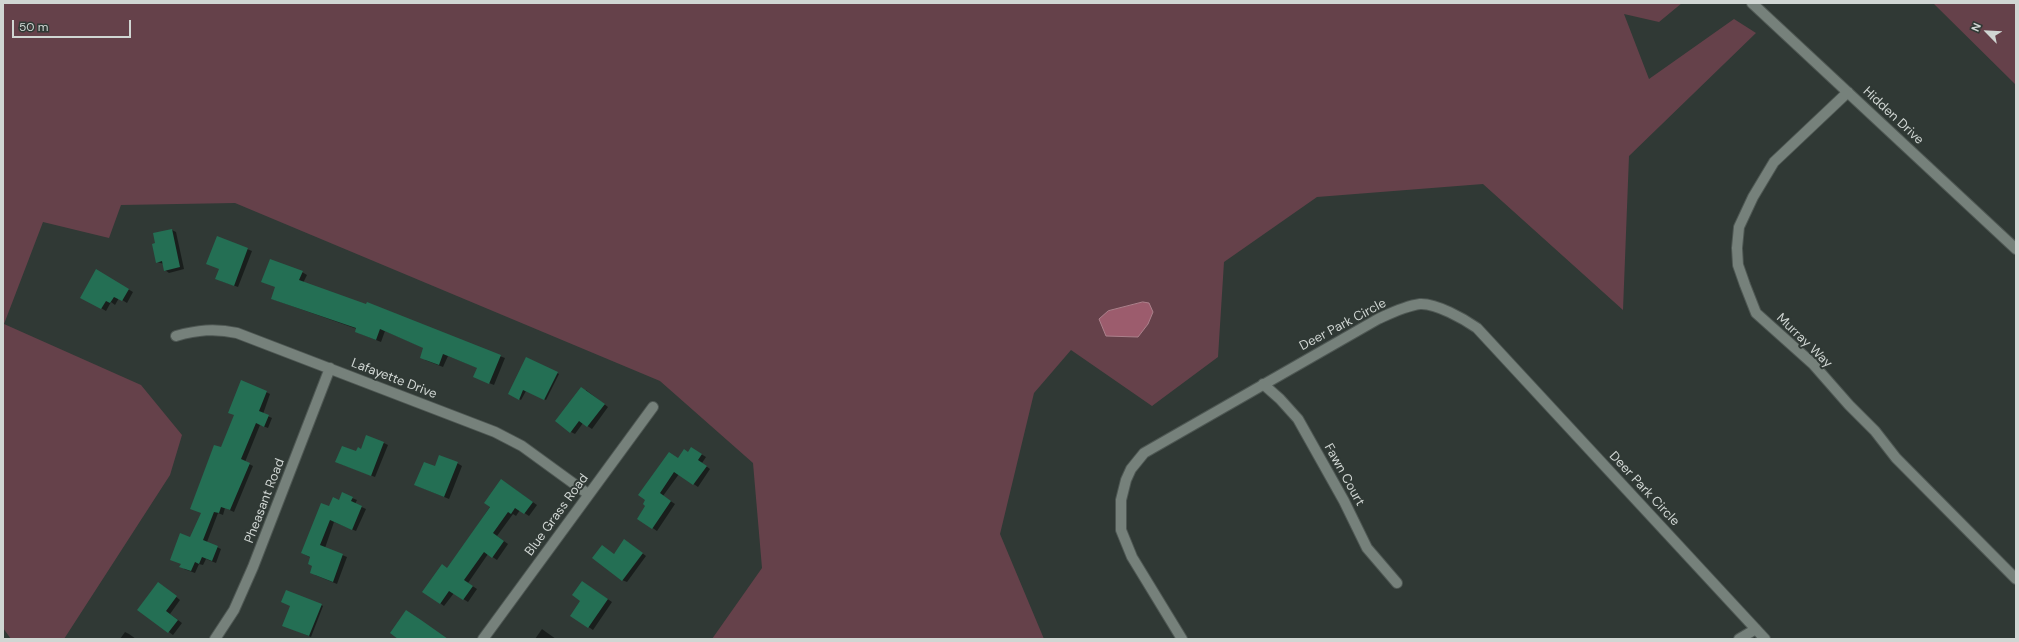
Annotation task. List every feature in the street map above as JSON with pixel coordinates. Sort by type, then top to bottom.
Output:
[{"type":"street","name":"Hidden Drive","points":[[1752,3],[2016,249]]},
{"type":"street","name":"Murray Way","points":[[1848,92],[1774,162],[1753,197],[1739,227],[1738,265],[1756,313],[1813,364],[1848,405],[1875,431],[1896,458],[2016,579]]},
{"type":"street","name":"Deer Park Circle","points":[[1182,639],[1132,557],[1121,530],[1121,500],[1126,480],[1131,469],[1144,452],[1263,384],[1378,319],[1401,309],[1421,304],[1434,306],[1464,319],[1477,328],[1765,639]]},
{"type":"street","name":"Lafayette Drive","points":[[176,336],[196,330],[225,330],[330,368],[495,432],[522,446],[588,494]]},
{"type":"street","name":"Pheasant Road","points":[[215,639],[234,610],[253,567],[330,368]]},
{"type":"street","name":"Fawn Court","points":[[1263,384],[1280,399],[1298,419],[1344,501],[1367,548],[1397,582]]},
{"type":"street","name":"Blue Grass Road","points":[[483,639],[653,407]]},
{"type":"street","points":[[1739,639],[1756,629]]},
{"type":"shaded area","points":[[3,3],[1682,3],[1659,22],[1624,14],[1649,79],[1734,19],[1756,33],[1629,156],[1623,310],[1483,184],[1317,197],[1224,262],[1218,357],[1152,406],[1071,350],[1034,393],[1000,534],[1044,639],[712,639],[762,568],[753,463],[660,381],[235,203],[121,205],[109,238],[43,222],[4,324],[141,385],[182,435],[170,475],[64,639],[11,639],[3,628]]},
{"type":"shaded area","points":[[1933,3],[2016,3],[2016,85]]},
{"type":"shaded area","points":[[1143,302],[1149,303],[1153,312],[1148,324],[1138,337],[1106,336],[1099,319],[1108,311]]},
{"type":"building","points":[[172,229],[180,267],[164,271],[162,261],[156,263],[152,244],[155,243],[153,233]]},
{"type":"building","points":[[217,236],[248,248],[234,286],[215,279],[219,269],[206,264]]},
{"type":"building","points":[[270,259],[303,271],[299,280],[366,304],[367,302],[501,355],[489,384],[473,377],[477,368],[443,354],[439,365],[420,358],[423,348],[380,329],[376,340],[355,332],[356,328],[271,299],[275,287],[261,282]]},
{"type":"building","points":[[96,269],[129,289],[122,301],[114,297],[110,303],[106,301],[101,309],[80,298]]},
{"type":"building","points":[[526,357],[558,372],[544,400],[523,390],[519,400],[508,394]]},
{"type":"building","points":[[241,380],[267,391],[259,411],[269,415],[264,427],[256,423],[241,459],[250,463],[230,510],[221,507],[219,513],[214,512],[203,540],[218,546],[212,561],[202,557],[199,564],[195,562],[191,571],[179,567],[181,564],[170,560],[180,533],[190,537],[201,513],[190,509],[214,445],[221,447],[234,415],[228,413]]},
{"type":"building","points":[[581,387],[605,404],[587,427],[579,421],[570,433],[555,421]]},
{"type":"building","points":[[366,435],[384,442],[371,476],[335,462],[342,446],[356,451],[358,447],[361,449]]},
{"type":"building","points":[[691,447],[702,454],[698,460],[707,466],[693,485],[674,472],[660,493],[671,501],[652,529],[637,519],[645,506],[643,504],[645,500],[638,495],[669,452],[678,458],[684,449],[688,452]]},
{"type":"building","points":[[439,455],[458,462],[444,497],[414,485],[424,462],[435,466]]},
{"type":"building","points":[[501,479],[533,502],[524,514],[515,508],[511,514],[508,512],[493,533],[504,541],[492,558],[484,552],[464,580],[473,586],[463,600],[449,591],[440,604],[422,592],[442,564],[447,568],[490,507],[484,503]]},
{"type":"building","points":[[342,492],[353,497],[351,501],[362,506],[352,530],[330,520],[320,545],[343,554],[333,582],[310,573],[312,566],[308,564],[310,557],[301,553],[321,503],[329,506],[333,497],[339,500]]},
{"type":"building","points":[[624,539],[643,553],[622,581],[592,558],[602,545],[614,554]]},
{"type":"building","points":[[582,581],[608,599],[588,628],[570,616],[580,601],[572,595]]},
{"type":"building","points":[[158,582],[177,596],[166,611],[178,620],[168,633],[137,610]]},
{"type":"building","points":[[286,590],[322,604],[309,636],[282,626],[290,606],[281,602]]},
{"type":"building","points":[[406,610],[448,639],[398,639],[390,633]]}]
